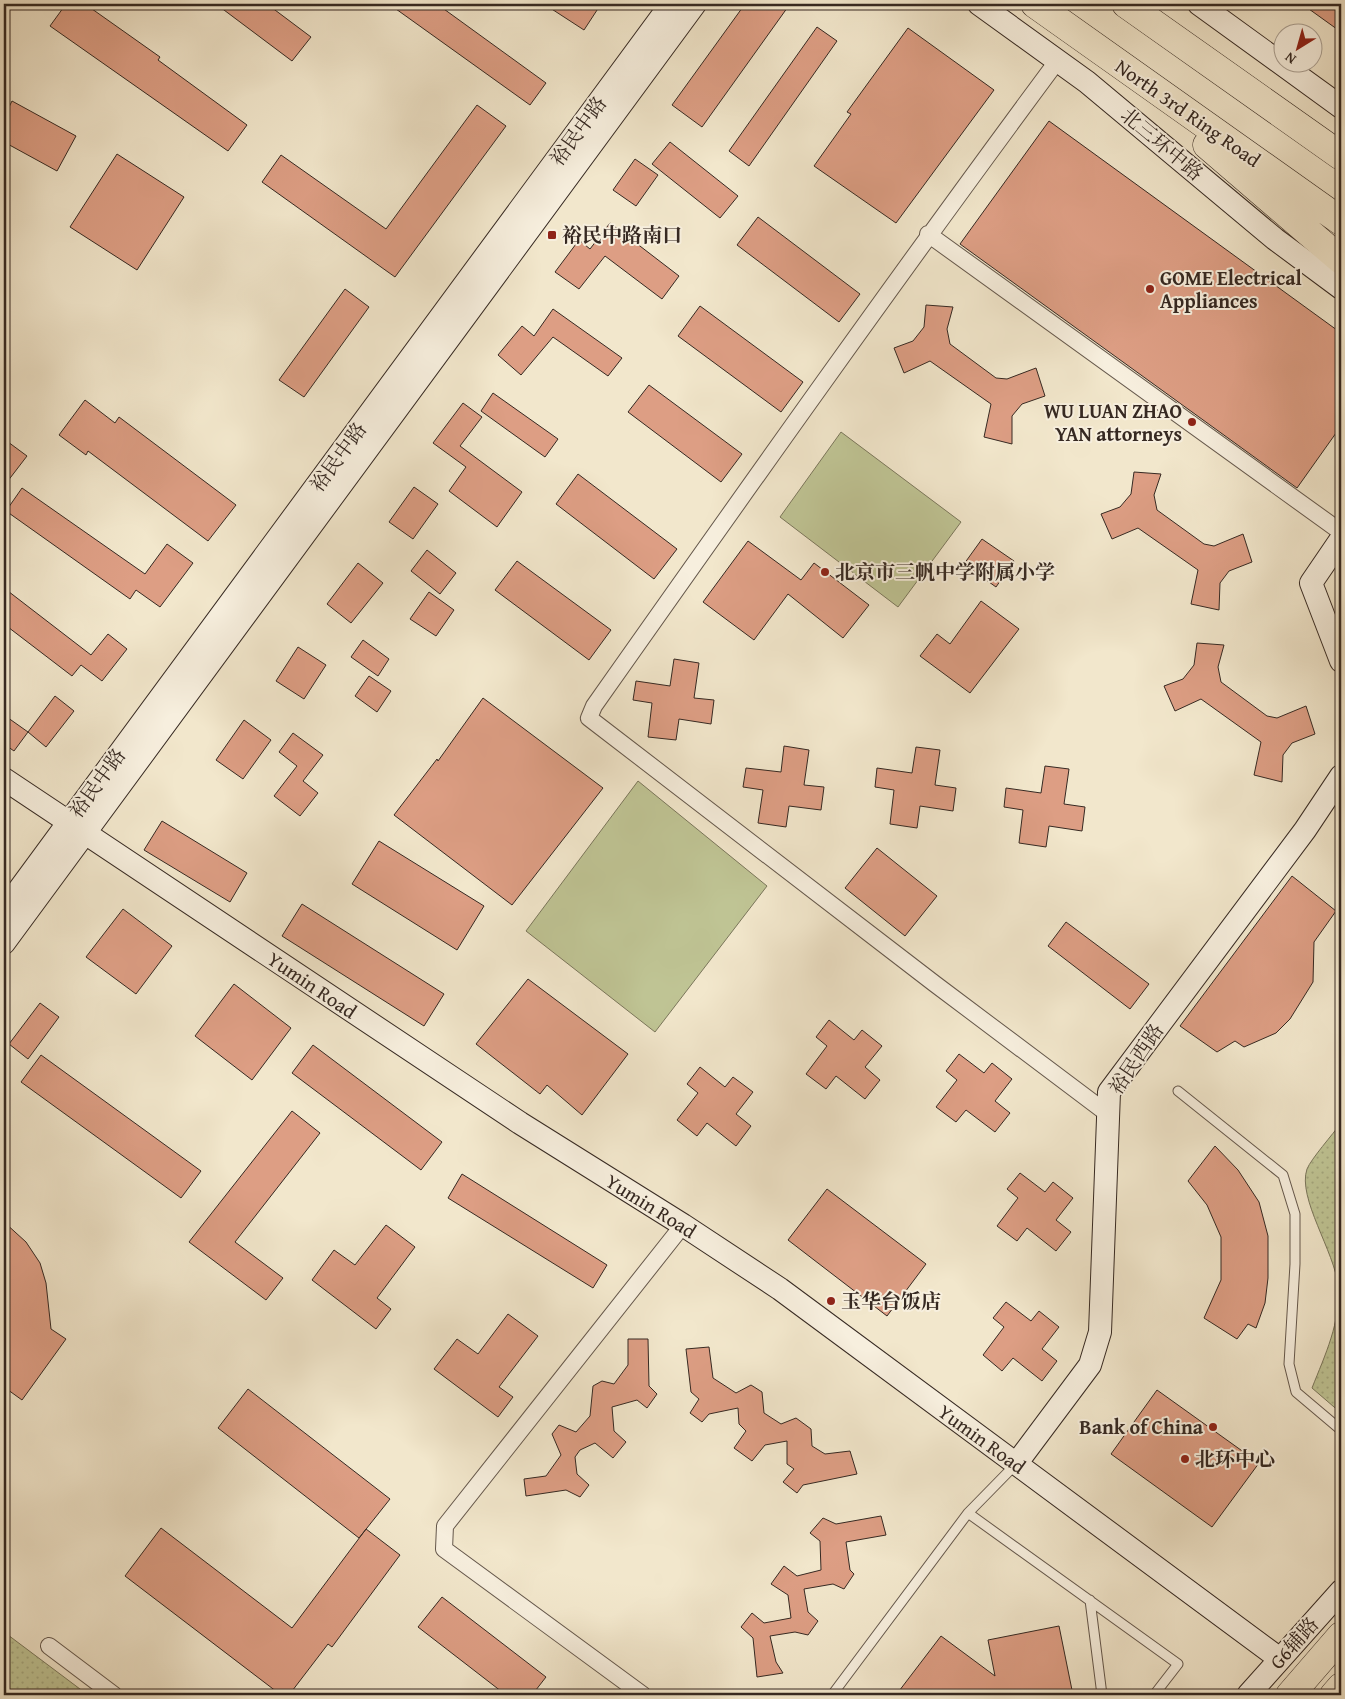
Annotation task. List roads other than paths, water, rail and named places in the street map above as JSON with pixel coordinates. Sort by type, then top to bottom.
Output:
[{"type":"highway","name":"North 3rd Ring Road","points":[[1035,4],[1341,221]]},
{"type":"highway","points":[[1126,4],[1341,156]]},
{"type":"highway","points":[[1083,38],[1341,260]]},
{"type":"highway","points":[[1282,114],[1341,132]]},
{"type":"highway","points":[[1290,1695],[1341,1636]]},
{"type":"highway","points":[[1334,1695],[1341,1687]]},
{"type":"street","name":"裕民中路","points":[[4,943],[76,828],[671,4]]},
{"type":"street","name":"裕民中路","points":[[4,910],[76,828],[695,4]]},
{"type":"street","name":"北三环中路","points":[[979,4],[1058,60],[1275,239],[1341,288]]},
{"type":"street","points":[[1199,4],[1341,107]]},
{"type":"street","points":[[1058,60],[928,234],[594,706],[589,718],[927,978],[1108,1114]]},
{"type":"street","points":[[928,234],[1341,532]]},
{"type":"street","points":[[1341,539],[1311,583],[1341,661]]},
{"type":"street","name":"裕民西路","points":[[1016,1464],[1090,1365],[1100,1332],[1109,1092],[1305,830],[1341,776]]},
{"type":"street","name":"Yumin Road","points":[[4,779],[520,1123],[683,1225],[780,1289],[1280,1659]]},
{"type":"street","points":[[643,1695],[444,1549],[445,1526],[683,1225]]},
{"type":"street","name":"G6辅路","points":[[1248,1695],[1341,1592]]},
{"type":"street","points":[[50,1646],[114,1695]]},
{"type":"lane","points":[[1178,1091],[1283,1175],[1295,1214],[1295,1264],[1289,1364],[1296,1392],[1341,1430]]},
{"type":"lane","points":[[832,1695],[968,1513],[1016,1464]]},
{"type":"lane","points":[[968,1513],[1178,1664],[1154,1695]]},
{"type":"lane","points":[[1090,1600],[1102,1695]]},
{"type":"place","name":"裕民中路南口","points":[[552,235]]},
{"type":"place","name":"GOME Electrical Appliances","points":[[1150,289]]},
{"type":"place","name":"WU LUAN ZHAO YAN attorneys","points":[[1192,422]]},
{"type":"place","name":"北京市三帆中学附属小学","points":[[825,572]]},
{"type":"place","name":"玉华台饭店","points":[[831,1301]]},
{"type":"place","name":"Bank of China","points":[[1213,1427]]},
{"type":"place","name":"北环中心","points":[[1185,1459]]}]
